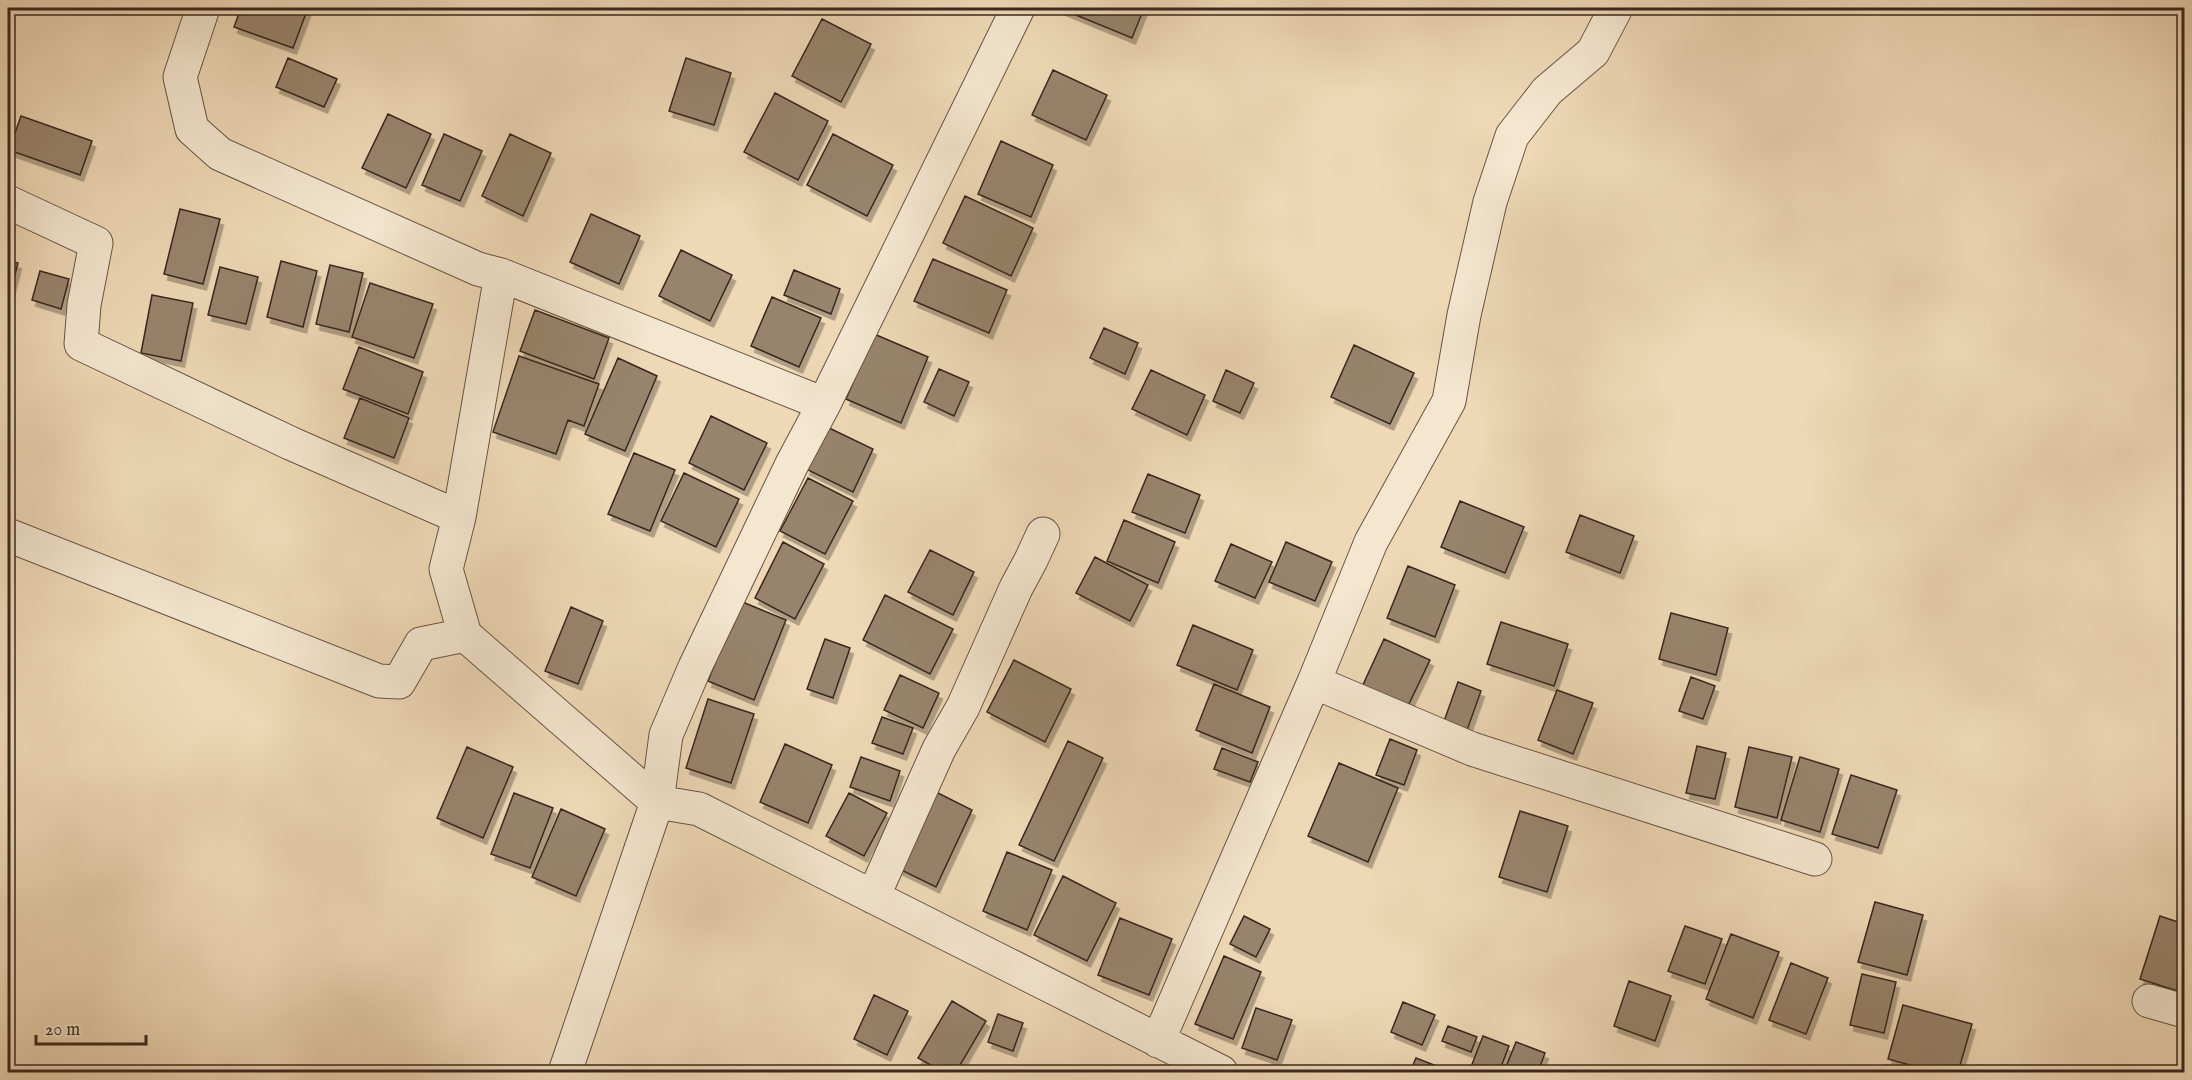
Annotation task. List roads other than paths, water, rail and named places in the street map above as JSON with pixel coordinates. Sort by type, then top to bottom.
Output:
[{"type":"street","points":[[203,8],[180,77],[192,129],[220,154],[478,269],[501,275],[824,404]]},
{"type":"street","points":[[565,1072],[657,802],[666,735],[690,676],[792,464],[824,404],[1018,8]]},
{"type":"street","points":[[1158,1041],[1314,682],[1371,542],[1449,401],[1464,315],[1490,201],[1512,136],[1548,91],[1593,52],[1616,8]]},
{"type":"street","points":[[8,202],[96,243],[84,304],[81,344],[280,438],[459,517]]},
{"type":"street","points":[[501,275],[459,517],[446,568],[465,634],[657,802],[699,809],[1221,1072]]},
{"type":"street","points":[[873,897],[939,749],[963,707],[1016,588],[1043,534]]},
{"type":"street","points":[[8,536],[379,681],[399,682],[421,644],[465,634]]},
{"type":"street","points":[[1314,682],[1472,749],[1815,859]]},
{"type":"street","points":[[2149,1001],[2184,1011]]}]
